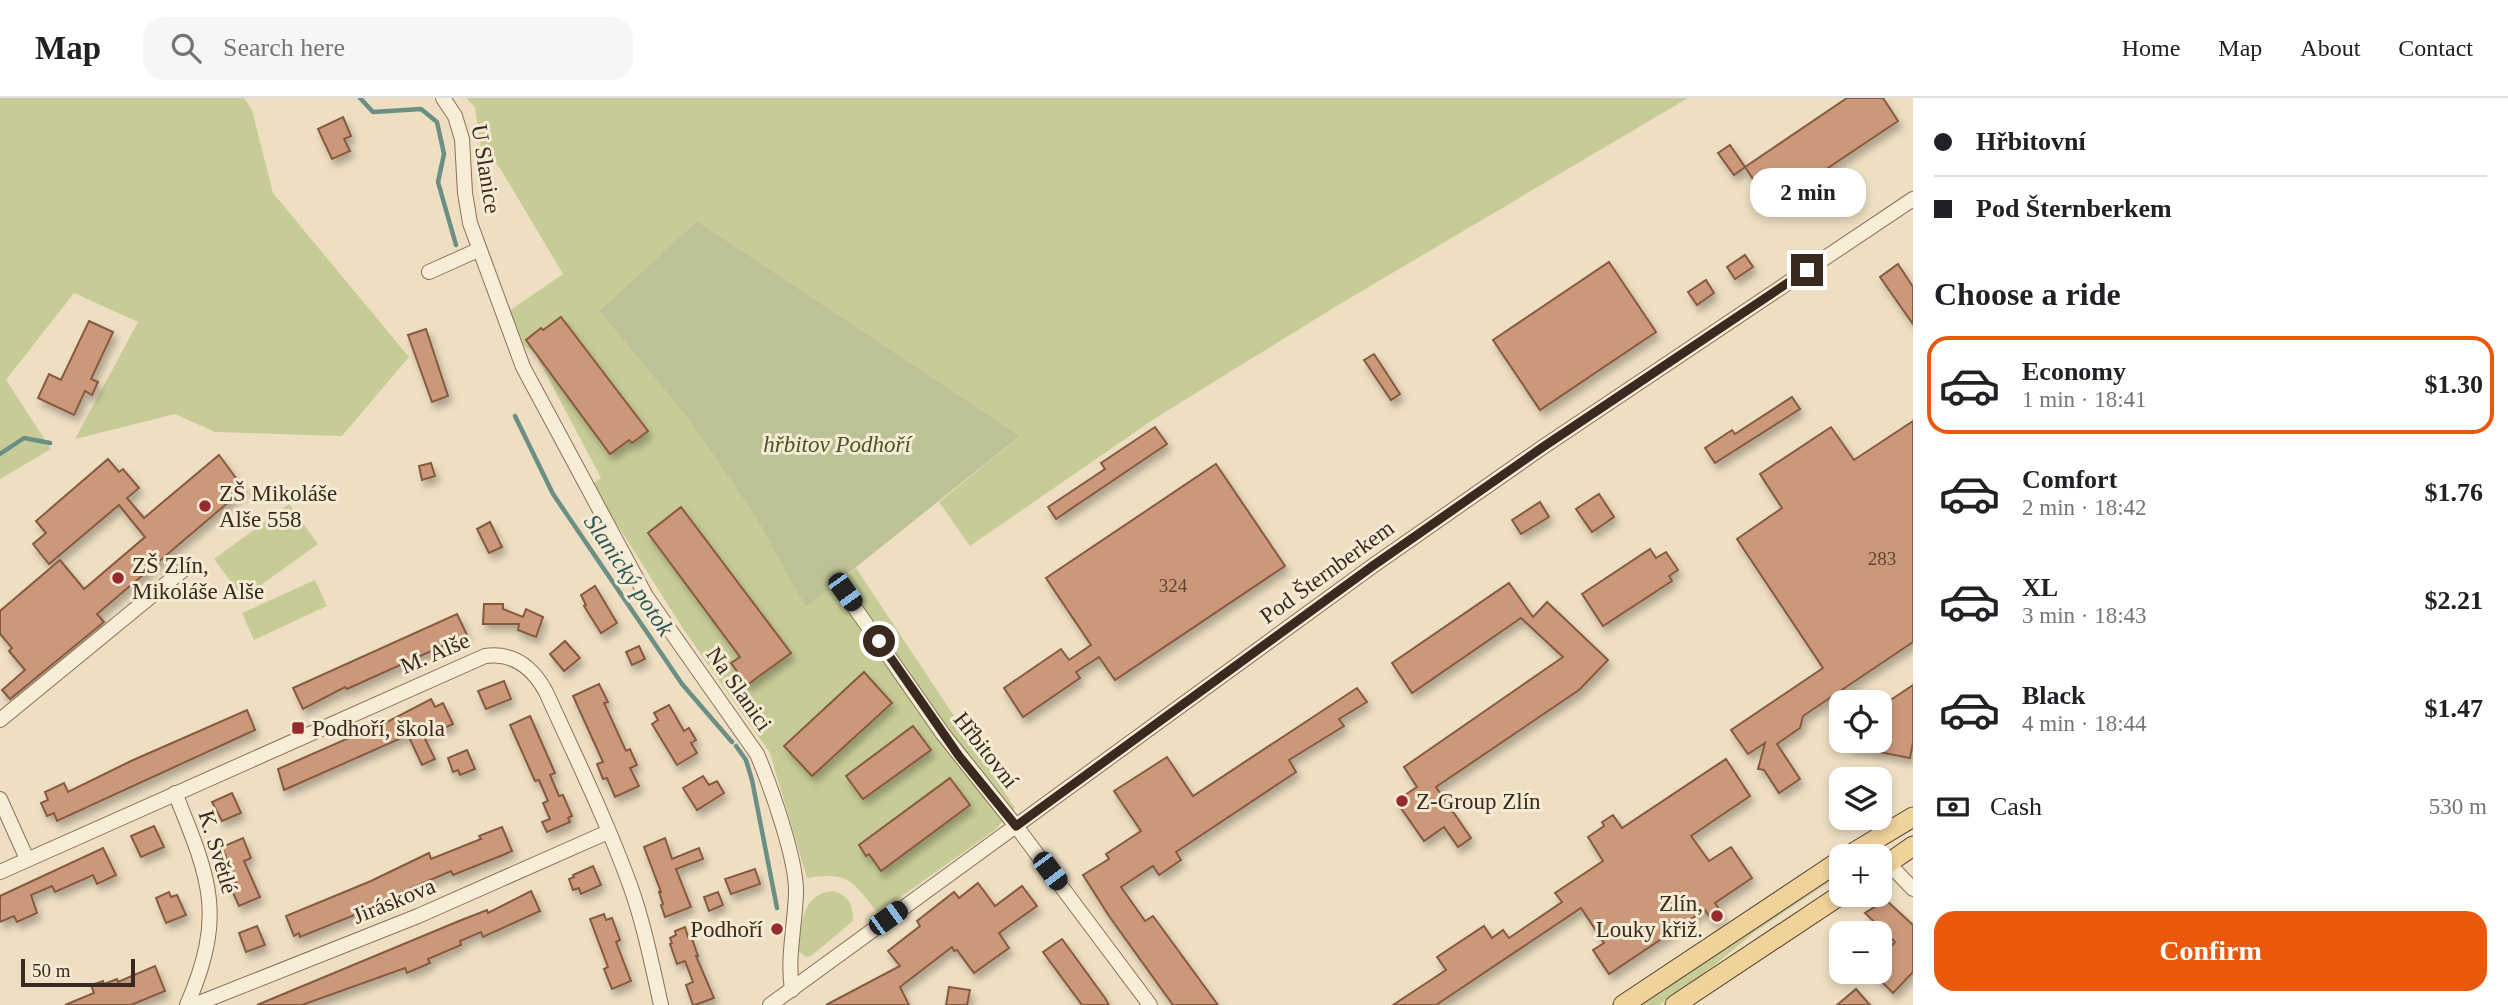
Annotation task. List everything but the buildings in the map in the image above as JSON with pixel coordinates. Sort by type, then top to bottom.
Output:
[{"type":"main road","points":[[1869,844],[1913,817]]},
{"type":"main road","points":[[1892,860],[1913,846]]},
{"type":"main road","points":[[1623,1005],[1829,868]]},
{"type":"main road","points":[[1675,1005],[1829,903]]},
{"type":"street","name":"U Slanice","points":[[443,98],[459,127],[467,209],[478,250]]},
{"type":"street","name":"Pod Šternberkem","points":[[775,1002],[1374,565],[1543,447],[1913,199]]},
{"type":"street","points":[[429,272],[478,250]]},
{"type":"street","name":"Na Slanici","points":[[478,250],[523,367],[646,596],[757,754],[795,870],[796,892],[789,961],[792,990]]},
{"type":"street","points":[[0,720],[183,570]]},
{"type":"street","name":"Hřbitovní","points":[[841,588],[951,745],[1016,826],[1150,1005]]},
{"type":"street","name":"M. Alše","points":[[0,872],[485,656],[497,654],[513,658],[538,676],[608,832],[639,912],[661,1005]]},
{"type":"street","name":"K. Světlé","points":[[175,793],[207,879],[211,910],[209,939],[202,971],[187,1005]]},
{"type":"street","points":[[0,799],[27,859]]},
{"type":"street","name":"Jiráskova","points":[[194,1005],[418,916],[608,832]]},
{"type":"street","points":[[1892,872],[1913,889]]},
{"type":"green space","points":[[0,98],[244,98],[252,110],[273,193],[409,357],[342,436],[215,432],[175,414],[75,439],[138,322],[74,293],[6,380],[51,449],[0,479]]},
{"type":"green space","points":[[466,98],[1688,98],[1335,307],[1157,417],[970,546],[939,502],[1020,436],[697,221],[599,311],[690,421],[756,518],[806,606],[856,568],[1015,808],[995,830],[878,913],[849,881],[833,876],[807,878],[770,753],[684,630],[592,485],[601,478],[534,351],[522,345],[509,311],[563,274],[500,168],[493,161],[483,164],[475,107]]},
{"type":"green space","name":"hřbitov Podhoří","points":[[697,221],[1020,436],[806,607],[756,518],[690,421],[599,311]]},
{"type":"green space","points":[[289,504],[318,544],[243,598],[214,559]]},
{"type":"green space","points":[[315,580],[327,606],[254,640],[242,613]]},
{"type":"green space","points":[[1829,879],[1829,882],[1756,931],[1695,981],[1659,1005],[1640,1005]]},
{"type":"green space","points":[[833,891],[843,895],[849,902],[853,921],[811,956],[806,957],[797,950],[805,912],[815,898],[822,893]]},
{"type":"waterway","name":"Slanický potok","points":[[360,98],[373,112],[421,109],[437,122],[444,154],[438,182],[456,245]]},
{"type":"waterway","name":"Slanický potok","points":[[515,416],[553,494],[682,684],[732,742]]},
{"type":"waterway","points":[[0,454],[24,438],[50,443]]},
{"type":"waterway","name":"Slanický potok","points":[[736,746],[746,760],[752,780],[777,908]]},
{"type":"place","name":"ZŠ Mikoláše Alše 558","points":[[205,506]]},
{"type":"place","name":"ZŠ Zlín, Mikoláše Alše","points":[[118,578]]},
{"type":"place","name":"Podhoří, škola","points":[[298,728]]},
{"type":"place","name":"Z-Group Zlín","points":[[1402,801]]},
{"type":"place","name":"Zlín, Louky křiž.","points":[[1717,916]]},
{"type":"place","name":"Podhoří","points":[[777,929]]},
{"type":"route","points":[[879,641],[959,756],[1016,826],[1374,565],[1543,447],[1807,270]]}]
